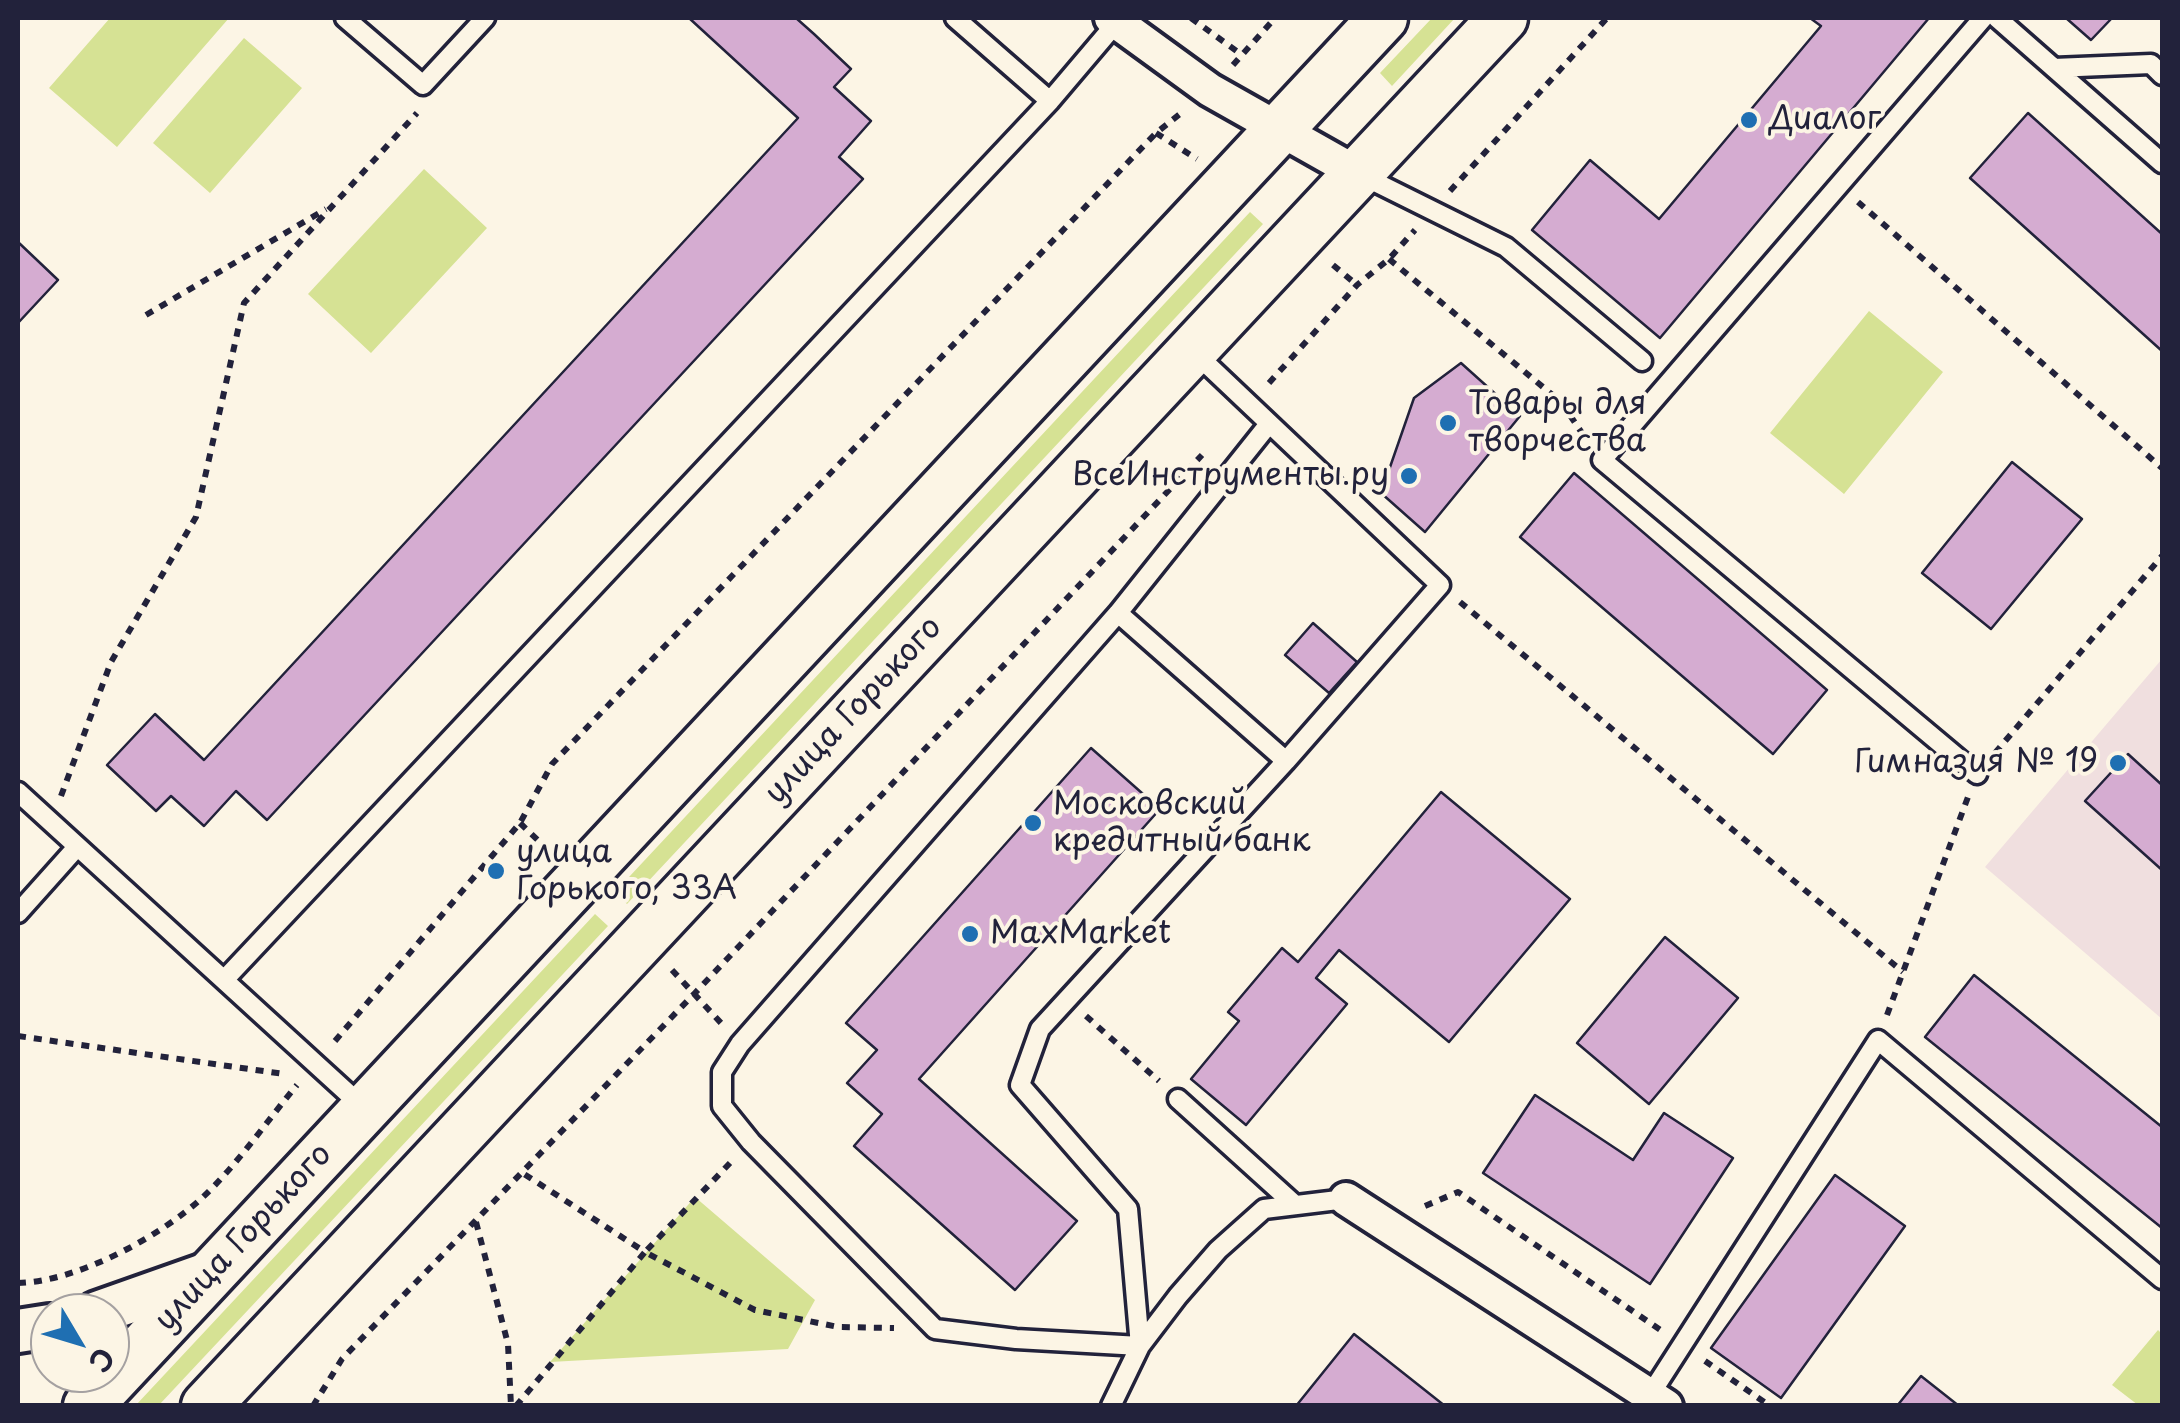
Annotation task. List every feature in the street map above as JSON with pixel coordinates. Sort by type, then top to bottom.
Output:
[{"type":"main road","name":"улица Горького","points":[[88,1406],[1383,18]]},
{"type":"main road","name":"улица Горького","points":[[206,1406],[1503,18]]},
{"type":"main road","points":[[251,1406],[278,1329]]},
{"type":"street","points":[[1114,20],[1210,90],[1357,172]]},
{"type":"street","points":[[1346,1199],[1658,1400]]},
{"type":"street","points":[[130,1301],[212,1272]]},
{"type":"lane","points":[[345,18],[423,85],[485,18]]},
{"type":"lane","points":[[956,18],[1050,101]]},
{"type":"lane","points":[[1977,774],[1602,460],[1983,18]]},
{"type":"lane","points":[[1996,18],[2162,163]]},
{"type":"lane","points":[[224,980],[1050,101],[1114,20]]},
{"type":"lane","points":[[2054,68],[2150,64],[2162,74]]},
{"type":"lane","points":[[1357,172],[1506,246],[1642,360]]},
{"type":"lane","points":[[1140,1346],[1128,1209],[1020,1085],[1040,1029],[1440,585],[1192,350]]},
{"type":"lane","points":[[1140,1346],[935,1328],[751,1142],[722,1106],[722,1072],[740,1044],[1118,613],[1268,424]]},
{"type":"lane","points":[[1118,613],[1286,760]]},
{"type":"lane","points":[[18,792],[365,1108]]},
{"type":"lane","points":[[18,913],[77,847]]},
{"type":"lane","points":[[1658,1400],[1682,1345],[1878,1040],[2162,1279]]},
{"type":"lane","points":[[1178,1099],[1294,1204]]},
{"type":"lane","points":[[1110,1406],[1140,1346],[1218,1250],[1264,1210],[1346,1199]]},
{"type":"path","points":[[1190,18],[1242,55]]},
{"type":"path","points":[[313,1406],[342,1359],[695,993],[1358,285],[1389,258],[1607,18]]},
{"type":"path","points":[[52,823],[110,662],[196,517],[244,302],[425,104]]},
{"type":"path","points":[[520,823],[552,764],[1156,133]]},
{"type":"path","points":[[1839,185],[2162,468]]},
{"type":"path","points":[[146,315],[332,206]]},
{"type":"path","points":[[1389,258],[1560,402],[1602,460]]},
{"type":"path","points":[[1878,1040],[1977,774],[2162,556]]},
{"type":"path","points":[[1440,585],[1903,972]]},
{"type":"path","points":[[1067,999],[1178,1099]]},
{"type":"path","points":[[18,1036],[303,1077]]},
{"type":"path","points":[[513,1406],[646,1252],[751,1142]]},
{"type":"path","points":[[521,1172],[646,1252],[755,1310],[838,1327],[935,1328]]},
{"type":"path","points":[[1383,1223],[1458,1192],[1770,1406]]},
{"type":"path","points":[[476,1221],[508,1344],[513,1406]]},
{"type":"shaded area","name":"Гимназия № 19","points":[[2162,659],[2162,1019],[1985,867]]},
{"type":"green space","points":[[110,18],[229,18],[117,147],[49,88]]},
{"type":"green space","points":[[1432,18],[1455,18],[1392,86],[1380,73]]},
{"type":"green space","points":[[244,38],[302,88],[210,193],[153,143]]},
{"type":"green space","points":[[424,169],[487,228],[371,353],[308,294]]},
{"type":"green space","points":[[1250,212],[1263,224],[627,904],[615,892]]},
{"type":"green space","points":[[1869,311],[1943,372],[1844,494],[1770,433]]},
{"type":"green space","points":[[595,914],[608,926],[159,1405],[136,1405]]},
{"type":"green space","points":[[695,1197],[815,1300],[788,1349],[550,1362]]},
{"type":"green space","points":[[2158,1330],[2162,1334],[2162,1405],[2138,1405],[2112,1385]]},
{"type":"building","points":[[689,18],[796,18],[814,34],[851,69],[834,87],[871,121],[839,157],[863,179],[267,820],[236,791],[204,826],[171,796],[156,811],[107,765],[155,714],[204,760],[798,118]]},
{"type":"building","points":[[1810,18],[1929,18],[1660,338],[1532,230],[1590,160],[1659,219],[1821,26]]},
{"type":"building","points":[[2066,18],[2112,18],[2091,40]]},
{"type":"building","points":[[2028,113],[2162,234],[2162,351],[1970,178]]},
{"type":"building","points":[[18,242],[58,280],[18,323]]},
{"type":"building","points":[[1461,363],[1520,416],[1425,532],[1381,493],[1414,398]]},
{"type":"building","points":[[2012,462],[2082,519],[1991,629],[1922,573]]},
{"type":"building","points":[[1574,473],[1827,690],[1773,754],[1520,537]]},
{"type":"building","points":[[1313,623],[1357,662],[1329,693],[1285,655]]},
{"type":"building","points":[[1091,748],[1160,809],[919,1079],[1077,1221],[1015,1290],[854,1146],[882,1114],[847,1083],[877,1050],[846,1023]]},
{"type":"building","points":[[2128,754],[2162,785],[2162,870],[2085,801]]},
{"type":"building","points":[[1441,792],[1570,899],[1449,1042],[1339,950],[1316,978],[1347,1004],[1246,1125],[1191,1079],[1239,1021],[1228,1012],[1282,948],[1298,962]]},
{"type":"building","points":[[1665,937],[1738,998],[1649,1104],[1577,1043]]},
{"type":"building","points":[[1974,975],[2162,1127],[2162,1228],[1925,1037]]},
{"type":"building","points":[[1535,1095],[1633,1160],[1664,1113],[1733,1158],[1650,1284],[1483,1173]]},
{"type":"building","points":[[1835,1175],[1905,1226],[1781,1398],[1711,1348]]},
{"type":"building","points":[[1354,1334],[1445,1406],[1296,1406]]},
{"type":"building","points":[[1921,1376],[1959,1406],[1897,1406]]},
{"type":"place","name":"Диалог","points":[[1749,120]]},
{"type":"place","name":"Товары для творчества","points":[[1448,423]]},
{"type":"place","name":"ВсеИнструменты.ру","points":[[1409,476]]},
{"type":"place","name":"Гимназия № 19","points":[[2118,763]]},
{"type":"place","name":"Московский кредитный банк","points":[[1033,823]]},
{"type":"place","name":"улица Горького, 33А","points":[[496,871]]},
{"type":"place","name":"MaxMarket","points":[[970,934]]}]
